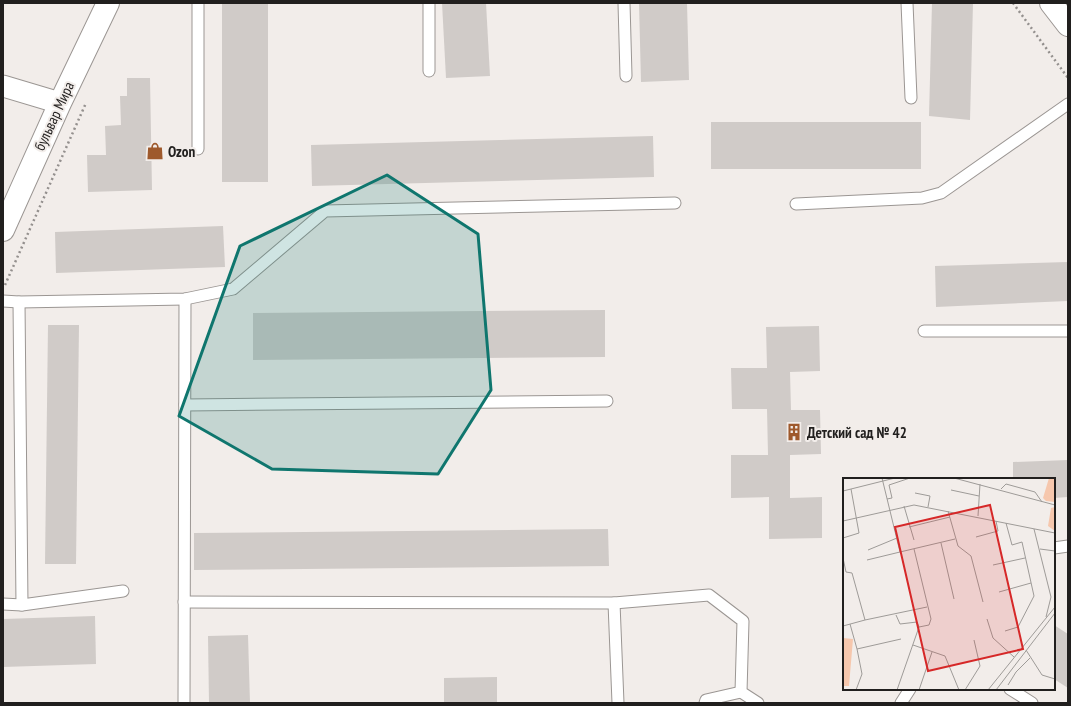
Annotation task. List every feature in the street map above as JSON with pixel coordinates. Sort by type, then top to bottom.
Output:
[{"type":"street","name":"бульвар Мира","points":[[3,230],[60,103],[108,3]]},
{"type":"street","points":[[1051,3],[1068,25]]},
{"type":"street","points":[[3,86],[60,103]]},
{"type":"lane","points":[[198,3],[198,149]]},
{"type":"lane","points":[[429,3],[429,70]]},
{"type":"lane","points":[[624,3],[626,76]]},
{"type":"lane","points":[[907,3],[911,98]]},
{"type":"lane","points":[[796,204],[922,198],[941,193],[1068,104]]},
{"type":"lane","points":[[3,300],[19,302],[185,300],[233,289],[326,212],[675,203]]},
{"type":"lane","points":[[184,703],[185,300]]},
{"type":"lane","points":[[19,302],[22,605]]},
{"type":"lane","points":[[924,331],[1068,330]]},
{"type":"lane","points":[[185,405],[607,401]]},
{"type":"lane","points":[[1055,548],[1068,546]]},
{"type":"lane","points":[[3,604],[22,605],[123,591]]},
{"type":"lane","points":[[184,602],[614,603],[709,595],[743,621],[741,692]]},
{"type":"lane","points":[[614,603],[618,703]]},
{"type":"lane","points":[[901,703],[909,690]]},
{"type":"lane","points":[[1012,690],[1032,703]]},
{"type":"lane","points":[[705,703],[706,700],[741,692],[758,703]]},
{"type":"path","points":[[1013,3],[1068,78]]},
{"type":"path","points":[[3,289],[88,97]]},
{"type":"highlighted area","points":[[387,175],[478,234],[491,390],[438,474],[272,469],[179,416],[240,246]]},
{"type":"building","points":[[222,3],[268,3],[268,182],[222,182]]},
{"type":"building","points":[[442,3],[486,3],[490,76],[446,78]]},
{"type":"building","points":[[639,3],[687,3],[689,80],[641,82]]},
{"type":"building","points":[[932,3],[973,3],[970,120],[929,116]]},
{"type":"building","points":[[127,78],[150,78],[152,190],[88,192],[87,155],[106,155],[105,126],[121,125],[120,96],[127,96]]},
{"type":"building","points":[[711,122],[921,122],[921,169],[711,169]]},
{"type":"building","points":[[653,136],[654,177],[312,186],[311,145]]},
{"type":"building","points":[[223,226],[225,267],[56,273],[55,232]]},
{"type":"building","points":[[1068,262],[1068,301],[936,307],[935,266]]},
{"type":"building","points":[[605,310],[605,357],[253,360],[253,313]]},
{"type":"building","points":[[48,325],[79,325],[76,564],[45,564]]},
{"type":"building","name":"Детский сад № 42","points":[[819,326],[820,371],[790,372],[791,410],[820,410],[821,454],[790,455],[790,498],[822,497],[822,538],[769,539],[769,497],[731,498],[731,455],[768,455],[767,409],[732,409],[731,368],[767,368],[766,327]]},
{"type":"building","points":[[1068,460],[1068,497],[1055,498],[1055,478],[1013,478],[1013,462]]},
{"type":"building","points":[[608,529],[609,566],[194,570],[194,533]]},
{"type":"building","points":[[95,616],[96,664],[3,667],[3,619]]},
{"type":"building","points":[[1055,626],[1068,634],[1068,688],[1055,680]]},
{"type":"building","points":[[248,635],[250,703],[209,703],[208,636]]},
{"type":"building","points":[[497,677],[497,703],[444,703],[444,678]]},
{"type":"place","name":"Ozon","points":[[155,151]]},
{"type":"place","name":"Детский сад № 42","points":[[794,432]]}]
